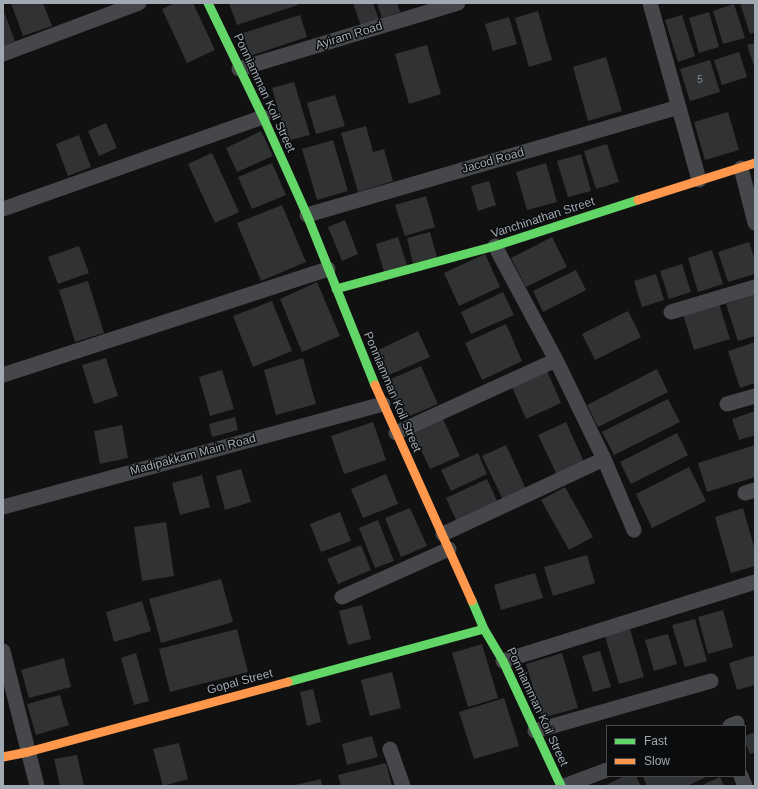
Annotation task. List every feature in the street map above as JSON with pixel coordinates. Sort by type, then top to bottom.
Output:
[{"type":"street","points":[[3,54],[139,3]]},
{"type":"street","name":"Ponniamman Koil Street","points":[[208,3],[263,117],[307,215],[383,404],[450,549],[484,629],[503,661],[561,786]]},
{"type":"street","name":"Ayiram Road","points":[[239,69],[458,3]]},
{"type":"street","points":[[651,3],[699,180]]},
{"type":"street","name":"Jacod Road","points":[[307,215],[678,107]]},
{"type":"street","points":[[3,209],[263,117]]},
{"type":"street","points":[[748,166],[755,223]]},
{"type":"street","name":"Vanchinathan Street","points":[[336,289],[495,246],[699,180],[748,166]]},
{"type":"street","points":[[495,246],[556,360],[604,459],[634,530]]},
{"type":"street","points":[[3,375],[328,269]]},
{"type":"street","points":[[671,312],[755,287]]},
{"type":"street","points":[[396,433],[556,360]]},
{"type":"street","points":[[727,404],[755,396]]},
{"type":"street","name":"Madipakkam Main Road","points":[[3,507],[383,404]]},
{"type":"street","points":[[443,534],[604,459]]},
{"type":"street","points":[[342,597],[450,549]]},
{"type":"street","points":[[503,661],[755,582]]},
{"type":"street","name":"Gopal Street","points":[[3,757],[28,752],[484,629]]},
{"type":"street","points":[[3,651],[37,786]]},
{"type":"street","points":[[535,731],[711,681]]},
{"type":"street","points":[[390,749],[403,786]]},
{"type":"street","points":[[564,786],[606,770]]},
{"type":"building","points":[[11,3],[43,3],[52,26],[23,36]]},
{"type":"building","points":[[175,3],[193,3],[215,50],[187,63],[162,9]]},
{"type":"building","points":[[229,3],[298,3],[298,5],[237,25]]},
{"type":"building","points":[[353,3],[373,3],[379,20],[361,26]]},
{"type":"building","points":[[377,3],[397,3],[400,12],[382,18]]},
{"type":"building","points":[[740,3],[755,3],[755,32],[750,34]]},
{"type":"building","points":[[734,4],[745,38],[723,44],[713,11]]},
{"type":"building","points":[[3,9],[15,41],[3,46]]},
{"type":"building","points":[[538,11],[552,60],[529,67],[515,18]]},
{"type":"building","points":[[709,12],[719,47],[699,53],[689,18]]},
{"type":"building","points":[[300,15],[307,37],[250,56],[243,33]]},
{"type":"building","points":[[682,15],[695,56],[678,62],[665,20]]},
{"type":"building","points":[[509,17],[517,44],[493,51],[485,24]]},
{"type":"building","points":[[755,43],[755,69],[747,45]]},
{"type":"building","points":[[427,45],[441,94],[409,104],[395,54]]},
{"type":"building","points":[[739,52],[747,77],[722,85],[714,60]]},
{"type":"building","points":[[606,57],[622,111],[588,121],[573,67]]},
{"type":"building","points":[[710,60],[720,92],[690,101],[680,69]]},
{"type":"building","points":[[294,82],[310,135],[287,141],[272,88]]},
{"type":"building","points":[[335,95],[345,126],[316,134],[307,103]]},
{"type":"building","points":[[728,112],[739,150],[705,160],[694,122]]},
{"type":"building","points":[[106,123],[117,148],[99,156],[88,131]]},
{"type":"building","points":[[366,126],[373,152],[384,149],[393,181],[358,192],[341,133]]},
{"type":"building","points":[[261,131],[273,156],[237,172],[226,148]]},
{"type":"building","points":[[79,135],[91,167],[68,176],[56,144]]},
{"type":"building","points":[[333,140],[348,191],[317,200],[302,149]]},
{"type":"building","points":[[607,144],[619,182],[596,189],[584,151]]},
{"type":"building","points":[[212,153],[239,212],[215,223],[188,164]]},
{"type":"building","points":[[581,154],[591,191],[568,197],[557,161]]},
{"type":"building","points":[[272,163],[286,195],[252,209],[238,177]]},
{"type":"building","points":[[546,163],[557,202],[527,210],[516,172]]},
{"type":"building","points":[[489,181],[496,205],[478,211],[471,186]]},
{"type":"building","points":[[426,196],[435,227],[405,236],[395,205]]},
{"type":"building","points":[[282,205],[306,262],[261,281],[237,223]]},
{"type":"building","points":[[345,220],[358,254],[342,261],[328,227]]},
{"type":"building","points":[[430,232],[437,257],[413,263],[407,238]]},
{"type":"building","points":[[398,237],[407,265],[384,272],[376,244]]},
{"type":"building","points":[[552,237],[567,267],[526,287],[511,258]]},
{"type":"building","points":[[749,242],[755,260],[755,274],[728,282],[718,252]]},
{"type":"building","points":[[79,246],[89,273],[58,284],[48,257]]},
{"type":"building","points":[[712,250],[723,284],[698,292],[688,258]]},
{"type":"building","points":[[485,254],[500,287],[459,306],[444,273]]},
{"type":"building","points":[[682,264],[691,292],[669,299],[660,271]]},
{"type":"building","points":[[576,270],[586,290],[543,312],[533,291]]},
{"type":"building","points":[[656,274],[664,300],[642,307],[634,281]]},
{"type":"building","points":[[88,281],[104,333],[75,342],[59,290]]},
{"type":"building","points":[[317,282],[340,336],[302,352],[280,299]]},
{"type":"building","points":[[503,292],[514,315],[471,334],[461,312]]},
{"type":"building","points":[[755,295],[755,336],[738,341],[726,304]]},
{"type":"building","points":[[718,300],[730,339],[694,350],[682,311]]},
{"type":"building","points":[[272,301],[292,351],[253,367],[233,316]]},
{"type":"building","points":[[628,311],[641,337],[595,360],[582,334]]},
{"type":"building","points":[[506,324],[522,361],[482,380],[465,343]]},
{"type":"building","points":[[418,331],[430,357],[387,376],[376,351]]},
{"type":"building","points":[[755,342],[755,383],[740,388],[728,351]]},
{"type":"building","points":[[106,358],[118,396],[94,404],[82,365]]},
{"type":"building","points":[[303,358],[316,404],[276,415],[264,370]]},
{"type":"building","points":[[421,366],[438,404],[403,419],[386,381]]},
{"type":"building","points":[[657,369],[668,392],[598,427],[587,405]]},
{"type":"building","points":[[222,370],[234,409],[210,416],[199,377]]},
{"type":"building","points":[[547,371],[561,403],[526,419],[512,387]]},
{"type":"building","points":[[668,399],[680,422],[614,455],[602,432]]},
{"type":"building","points":[[755,411],[755,435],[739,440],[732,419]]},
{"type":"building","points":[[235,417],[238,430],[212,437],[209,424]]},
{"type":"building","points":[[443,419],[460,456],[430,469],[413,433]]},
{"type":"building","points":[[373,422],[386,460],[344,474],[331,436]]},
{"type":"building","points":[[566,422],[584,462],[557,475],[538,435]]},
{"type":"building","points":[[122,425],[128,458],[100,464],[94,431]]},
{"type":"building","points":[[677,433],[688,455],[631,484],[620,462]]},
{"type":"building","points":[[506,445],[526,489],[503,500],[482,456]]},
{"type":"building","points":[[755,445],[755,477],[707,492],[698,463]]},
{"type":"building","points":[[478,453],[487,474],[451,491],[441,470]]},
{"type":"building","points":[[689,467],[706,501],[652,528],[636,494]]},
{"type":"building","points":[[241,469],[251,502],[225,510],[216,476]]},
{"type":"building","points":[[386,474],[398,504],[363,518],[351,489]]},
{"type":"building","points":[[202,475],[210,507],[180,515],[172,483]]},
{"type":"building","points":[[487,479],[497,501],[456,520],[446,498]]},
{"type":"building","points":[[565,487],[593,537],[569,550],[541,500]]},
{"type":"building","points":[[410,508],[427,546],[401,557],[385,518]]},
{"type":"building","points":[[743,508],[755,550],[755,566],[731,573],[715,517]]},
{"type":"building","points":[[340,512],[351,541],[321,552],[310,524]]},
{"type":"building","points":[[378,520],[394,561],[375,568],[359,528]]},
{"type":"building","points":[[166,522],[174,576],[142,581],[134,527]]},
{"type":"building","points":[[361,545],[371,570],[338,584],[327,559]]},
{"type":"building","points":[[587,555],[595,583],[553,596],[544,567]]},
{"type":"building","points":[[535,573],[543,598],[501,610],[494,585]]},
{"type":"building","points":[[221,579],[233,622],[161,643],[149,599]]},
{"type":"building","points":[[142,601],[151,631],[114,642],[106,612]]},
{"type":"building","points":[[362,605],[371,639],[348,645],[339,611]]},
{"type":"building","points":[[723,610],[733,647],[708,654],[698,617]]},
{"type":"building","points":[[695,619],[707,661],[685,667],[672,625]]},
{"type":"building","points":[[237,629],[248,672],[170,692],[159,649]]},
{"type":"building","points":[[630,629],[644,677],[619,684],[605,636]]},
{"type":"building","points":[[668,634],[677,664],[654,671],[645,640]]},
{"type":"building","points":[[482,644],[498,698],[468,707],[452,653]]},
{"type":"building","points":[[600,651],[611,687],[593,692],[582,656]]},
{"type":"building","points":[[136,653],[149,701],[134,705],[121,658]]},
{"type":"building","points":[[562,653],[578,708],[542,718],[526,664]]},
{"type":"building","points":[[755,655],[755,685],[737,690],[729,663]]},
{"type":"building","points":[[64,658],[71,687],[29,698],[21,670]]},
{"type":"building","points":[[392,672],[401,708],[370,716],[361,680]]},
{"type":"building","points":[[313,689],[321,722],[307,726],[300,692]]},
{"type":"building","points":[[60,695],[69,725],[36,735],[27,704]]},
{"type":"building","points":[[504,698],[519,746],[474,759],[459,712]]},
{"type":"building","points":[[755,732],[755,752],[750,754],[746,744],[746,736]]},
{"type":"building","points":[[372,736],[378,757],[347,765],[342,744]]},
{"type":"building","points":[[179,743],[188,779],[163,786],[153,749]]},
{"type":"building","points":[[77,755],[84,786],[60,786],[54,759]]},
{"type":"building","points":[[386,763],[392,786],[341,786],[338,775]]},
{"type":"building","points":[[622,777],[636,777],[641,786],[604,786]]},
{"type":"building","points":[[643,777],[706,777],[687,786],[647,786]]},
{"type":"building","points":[[720,777],[724,786],[700,786]]},
{"type":"building","points":[[321,779],[322,786],[295,786],[295,785]]},
{"type":"traffic: fast","points":[[208,3],[263,117],[307,215],[375,385]]},
{"type":"traffic: fast","points":[[336,289],[495,246],[638,200]]},
{"type":"traffic: fast","points":[[472,601],[484,629],[503,661],[561,786]]},
{"type":"traffic: fast","points":[[288,682],[484,629]]},
{"type":"traffic: slow","points":[[638,200],[755,163]]},
{"type":"traffic: slow","points":[[375,385],[472,601]]},
{"type":"traffic: slow","points":[[3,757],[28,752],[288,682]]}]
